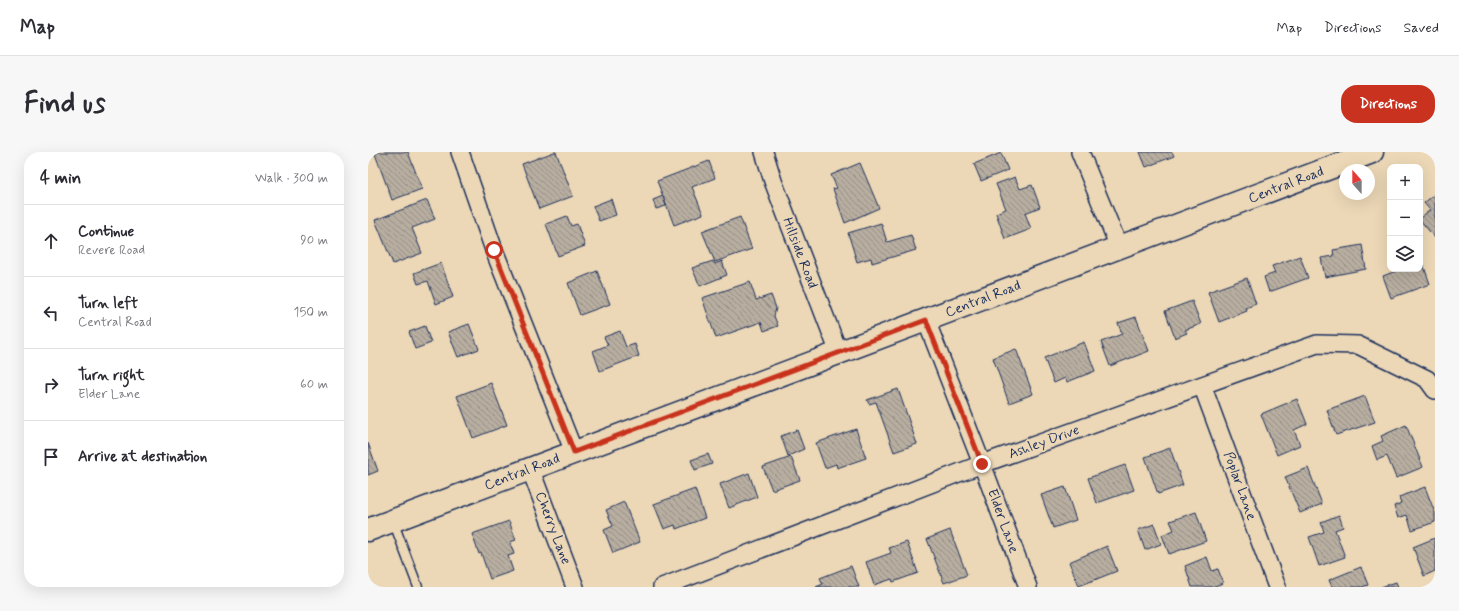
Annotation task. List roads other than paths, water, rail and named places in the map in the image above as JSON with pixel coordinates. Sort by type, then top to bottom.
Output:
[{"type":"main road","name":"Central Road","points":[[368,530],[1372,152]]},
{"type":"street","points":[[460,152],[494,250],[574,452]]},
{"type":"street","name":"Hillside Road","points":[[764,152],[773,181],[839,352]]},
{"type":"street","points":[[1080,152],[1119,247]]},
{"type":"street","name":"Elder Lane","points":[[926,320],[1028,587]]},
{"type":"street","name":"Ashley Drive","points":[[662,587],[982,464],[1317,344],[1358,345],[1432,380]]},
{"type":"street","name":"Poplar Lane","points":[[1202,386],[1278,587]]},
{"type":"street","name":"Cherry Lane","points":[[530,468],[575,587]]},
{"type":"lane","points":[[392,520],[418,587]]}]
